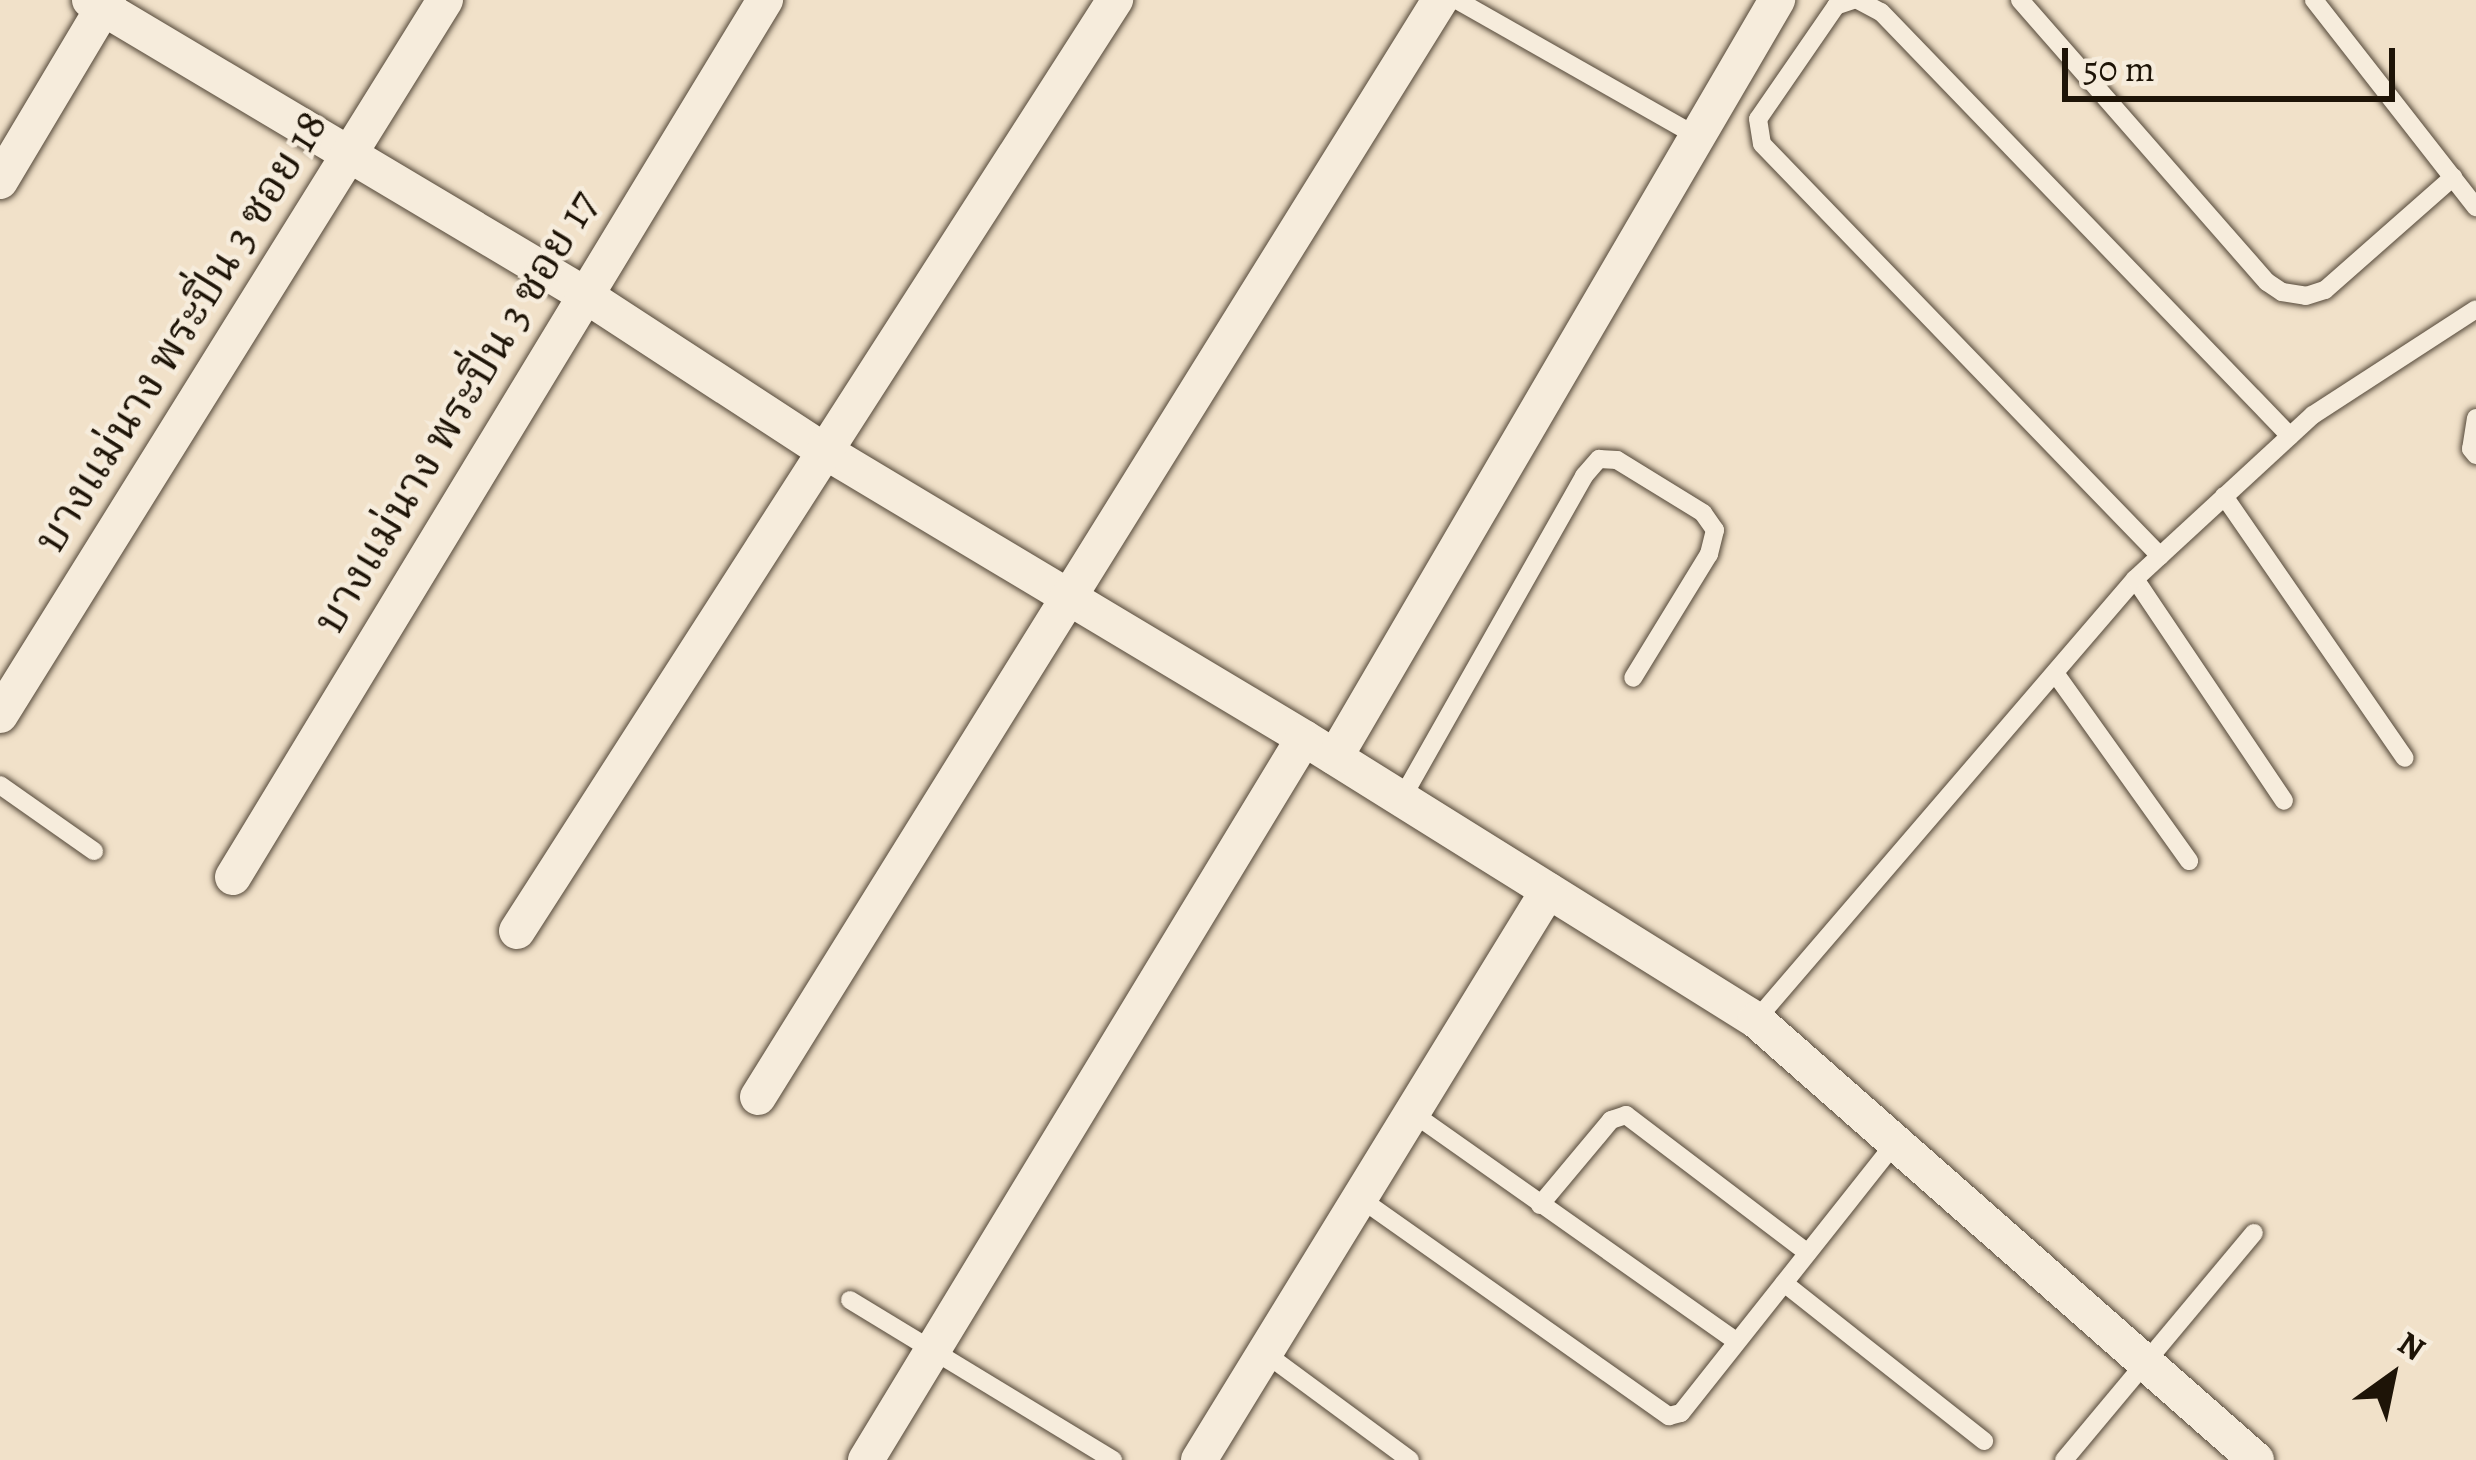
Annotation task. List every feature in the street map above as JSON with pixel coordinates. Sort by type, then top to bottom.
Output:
[{"type":"street","name":"บางแม่นาง พระปิ่น 3 ซอย 18","points":[[0,715],[445,0]]},
{"type":"street","name":"บางแม่นาง พระปิ่น 3 ซอย 17","points":[[233,877],[582,293],[765,0]]},
{"type":"street","points":[[517,931],[1115,0]]},
{"type":"street","points":[[758,1097],[1440,0]]},
{"type":"street","points":[[866,1460],[932,1349],[1319,748],[1698,137],[1777,0]]},
{"type":"street","points":[[0,181],[100,3],[582,293],[824,450],[1402,798],[1756,1021],[2257,1460]]},
{"type":"street","points":[[1198,1460],[1548,891]]},
{"type":"lane","points":[[1457,0],[1698,137]]},
{"type":"lane","points":[[2159,556],[1762,144],[1758,119],[1836,6],[1856,0],[1881,13],[2290,436]]},
{"type":"lane","points":[[2020,0],[2267,282],[2282,292],[2306,296],[2325,290],[2453,177]]},
{"type":"lane","points":[[2314,0],[2476,207]]},
{"type":"lane","points":[[1756,1021],[2135,579],[2313,415],[2476,309]]},
{"type":"lane","points":[[2476,418],[2471,449],[2476,455]]},
{"type":"lane","points":[[1402,798],[1584,476],[1599,459],[1617,460],[1702,513],[1715,530],[1709,554],[1633,678]]},
{"type":"lane","points":[[2224,496],[2404,758]]},
{"type":"lane","points":[[2135,579],[2284,801]]},
{"type":"lane","points":[[2055,673],[2189,861]]},
{"type":"lane","points":[[0,785],[94,851]]},
{"type":"lane","points":[[1414,1114],[1737,1342]]},
{"type":"lane","points":[[1540,1205],[1611,1120],[1626,1115],[1808,1252]]},
{"type":"lane","points":[[1361,1199],[1656,1412],[1681,1413],[1897,1140]]},
{"type":"lane","points":[[2064,1460],[2254,1233]]},
{"type":"lane","points":[[1784,1283],[1984,1441]]},
{"type":"lane","points":[[850,1300],[1113,1460]]},
{"type":"lane","points":[[1265,1353],[1410,1460]]}]
